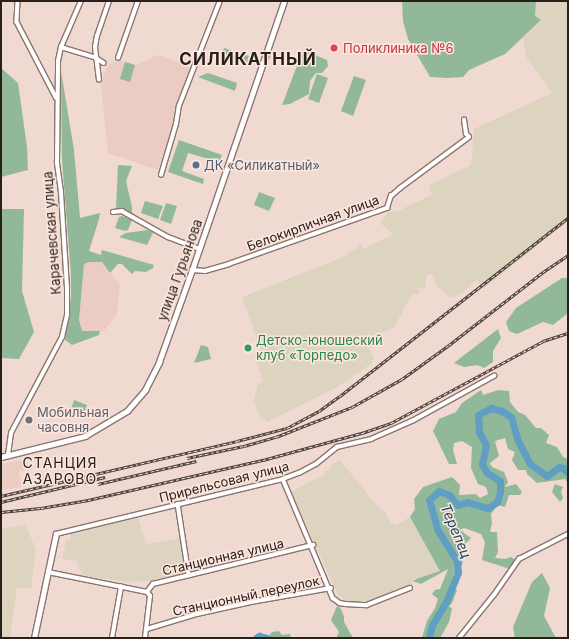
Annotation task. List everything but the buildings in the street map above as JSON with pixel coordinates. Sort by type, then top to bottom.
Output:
[{"type":"street","points":[[18,1],[17,22],[56,98]]},
{"type":"street","name":"Карачевская улица","points":[[8,455],[11,433],[62,337],[67,315],[67,282],[61,192],[57,162],[58,134],[56,98],[58,61],[61,46],[81,1]]},
{"type":"street","points":[[99,80],[96,58],[97,36],[109,1]]},
{"type":"street","points":[[118,58],[138,1]]},
{"type":"street","points":[[161,175],[176,124],[179,106],[220,1]]},
{"type":"street","name":"улица Гурьянова","points":[[1,457],[84,436],[127,411],[138,401],[159,362],[284,1]]},
{"type":"street","points":[[61,46],[96,58],[104,63]]},
{"type":"street","name":"Белокирпичная улица","points":[[192,270],[205,271],[229,264],[387,208],[391,196],[469,137],[466,134],[464,120]]},
{"type":"street","points":[[113,212],[122,212],[168,237],[199,249]]},
{"type":"street","name":"Прирельсовая улица","points":[[56,534],[283,479],[316,464],[337,447],[371,439],[412,421],[494,376]]},
{"type":"street","points":[[283,479],[313,545],[330,588]]},
{"type":"street","points":[[178,504],[189,575]]},
{"type":"street","points":[[34,638],[56,534]]},
{"type":"street","points":[[459,638],[494,595],[519,559],[568,534]]},
{"type":"street","name":"Станционная улица","points":[[147,592],[153,584],[313,545]]},
{"type":"street","points":[[48,572],[147,592],[150,596],[145,638]]},
{"type":"street","points":[[112,638],[121,587]]},
{"type":"street","name":"Станционный переулок","points":[[147,629],[243,604],[330,588],[333,598],[340,603],[367,605],[410,588]]},
{"type":"shaded area","points":[[536,1],[568,1],[568,221],[483,289],[477,279],[463,293],[450,298],[435,283],[433,274],[426,276],[425,289],[414,287],[420,291],[417,295],[413,293],[394,327],[375,337],[368,347],[374,357],[371,364],[337,387],[267,422],[259,414],[254,400],[258,384],[263,382],[255,356],[262,353],[242,297],[348,255],[348,253],[359,248],[358,245],[361,244],[363,249],[390,236],[392,233],[380,223],[388,212],[398,211],[431,195],[433,199],[429,185],[471,165],[474,129],[552,93],[527,59],[523,38],[541,21],[535,17]]},
{"type":"shaded area","points":[[160,55],[191,68],[177,104],[174,122],[158,170],[108,153],[101,84],[107,66],[113,62],[125,61],[137,65],[154,56]]},
{"type":"shaded area","points":[[89,262],[102,262],[120,285],[117,314],[104,331],[82,331],[79,320],[84,264]]},
{"type":"shaded area","points":[[22,460],[24,471],[19,471],[21,487],[1,490],[1,464]]},
{"type":"shaded area","points":[[340,460],[378,507],[380,506],[382,511],[384,510],[391,523],[396,525],[410,517],[441,571],[419,578],[409,585],[367,603],[347,603],[337,593],[291,492],[325,474],[324,472],[331,469],[330,466]]},
{"type":"shaded area","points":[[138,517],[146,544],[181,538],[186,572],[152,581],[126,582],[82,575],[77,561],[62,559],[66,540],[70,539],[71,532]]},
{"type":"shaded area","points":[[26,525],[36,550],[31,588],[17,588],[10,638],[1,638],[1,528]]},
{"type":"green space","points":[[402,1],[536,1],[535,16],[541,20],[505,54],[469,70],[463,77],[430,77],[408,39],[403,21]]},
{"type":"green space","points":[[224,48],[249,56],[246,64],[221,56]]},
{"type":"green space","points":[[303,50],[327,60],[328,66],[322,73],[316,73],[310,81],[309,94],[290,104],[282,105]]},
{"type":"green space","points":[[125,62],[135,65],[130,82],[120,79]]},
{"type":"green space","points":[[1,68],[18,83],[27,147],[28,170],[1,177]]},
{"type":"green space","points":[[61,71],[74,150],[80,218],[100,213],[89,251],[101,255],[102,250],[154,265],[153,268],[146,272],[135,271],[132,274],[122,264],[118,264],[110,273],[102,262],[89,262],[84,264],[79,320],[82,331],[100,331],[99,335],[72,345],[65,340],[71,296],[71,275],[62,160]]},
{"type":"green space","points":[[208,73],[237,83],[235,91],[198,77]]},
{"type":"green space","points":[[317,74],[328,78],[319,103],[308,99]]},
{"type":"green space","points":[[354,76],[366,80],[353,116],[341,111]]},
{"type":"green space","points":[[179,140],[222,155],[219,162],[188,153],[182,171],[204,179],[203,184],[168,172]]},
{"type":"green space","points":[[118,165],[132,166],[126,181],[132,207],[132,217],[119,208],[116,209]]},
{"type":"green space","points":[[259,192],[275,198],[269,211],[254,205]]},
{"type":"green space","points":[[145,201],[163,206],[158,219],[141,213]]},
{"type":"green space","points":[[166,203],[177,206],[171,224],[160,220]]},
{"type":"green space","points":[[1,209],[24,209],[22,291],[34,332],[19,359],[1,358]]},
{"type":"green space","points":[[122,216],[132,220],[128,230],[125,231],[115,228],[119,217]]},
{"type":"green space","points":[[148,230],[153,233],[147,245],[119,237],[126,233]]},
{"type":"green space","points":[[562,278],[568,278],[568,313],[553,325],[543,322],[517,334],[509,331],[506,322],[516,308]]},
{"type":"green space","points":[[498,329],[501,338],[493,351],[493,362],[484,368],[477,365],[464,367],[454,363]]},
{"type":"green space","points":[[201,345],[208,347],[211,359],[194,363]]},
{"type":"green space","points":[[481,390],[483,395],[498,390],[509,391],[510,402],[518,412],[525,415],[536,428],[541,428],[549,435],[546,443],[557,447],[563,457],[568,459],[568,484],[565,479],[537,483],[527,474],[526,470],[518,470],[512,460],[515,452],[508,449],[505,438],[495,441],[499,456],[490,463],[492,467],[504,472],[508,482],[505,487],[516,484],[522,492],[520,495],[509,495],[505,507],[498,505],[491,514],[492,523],[490,532],[497,532],[498,552],[495,558],[505,559],[511,557],[516,560],[510,569],[482,560],[485,542],[481,534],[464,528],[460,530],[471,538],[462,547],[467,549],[465,553],[461,553],[458,558],[463,562],[453,575],[459,584],[450,584],[457,590],[452,603],[449,606],[452,609],[449,622],[440,638],[422,638],[427,621],[435,608],[438,599],[432,594],[435,590],[440,589],[448,569],[421,584],[413,581],[440,571],[410,517],[415,509],[414,499],[423,487],[452,477],[460,485],[459,495],[476,494],[480,498],[488,494],[486,487],[478,484],[471,468],[472,447],[462,441],[454,443],[453,450],[457,464],[449,464],[433,431],[439,419],[456,412],[462,403]]},
{"type":"green space","points":[[74,400],[87,405],[84,413],[71,409]]},
{"type":"green space","points":[[555,484],[563,487],[561,491],[563,498],[560,502],[552,492]]},
{"type":"green space","points":[[542,573],[550,588],[544,616],[556,638],[515,638],[513,627],[532,582]]},
{"type":"green space","points":[[337,606],[341,609],[344,622],[353,638],[336,638],[339,632],[331,620]]},
{"type":"green space","points":[[279,631],[282,635],[290,634],[291,638],[267,638],[272,632]]},
{"type":"waterway","name":"Терепец","points":[[429,638],[432,625],[446,602],[458,572],[457,561],[438,531],[429,500],[439,491],[449,495],[458,505],[467,502],[488,508],[497,502],[500,492],[500,481],[487,473],[482,464],[486,445],[479,432],[478,415],[491,408],[502,411],[511,417],[518,441],[530,464],[547,476],[559,467],[563,468],[568,473]]},
{"type":"waterway","name":"Терепец","points":[[256,638],[259,636],[267,638]]},
{"type":"railway","points":[[1,496],[287,428],[319,411],[340,396],[568,218]]},
{"type":"railway","points":[[187,458],[244,446],[276,437],[352,407],[402,379],[449,345],[543,272],[568,255]]},
{"type":"railway","points":[[1,512],[41,508],[88,500],[263,460],[362,433],[391,423],[543,341],[568,333]]},
{"type":"railway","points":[[98,484],[196,461]]},
{"type":"railway","points":[[1,502],[105,477]]},
{"type":"place","name":"Поликлиника №6","points":[[334,48]]},
{"type":"place","name":"ДК «Силикатный»","points":[[196,165]]},
{"type":"place","name":"Детско-юношеский клуб «Торпедо»","points":[[248,348]]},
{"type":"place","name":"Мобильная часовня","points":[[29,420]]},
{"type":"district","name":"СИЛИКАТНЫЙ","points":[[248,60]]},
{"type":"district","name":"СТАНЦИЯ АЗАРОВО","points":[[60,472]]}]
